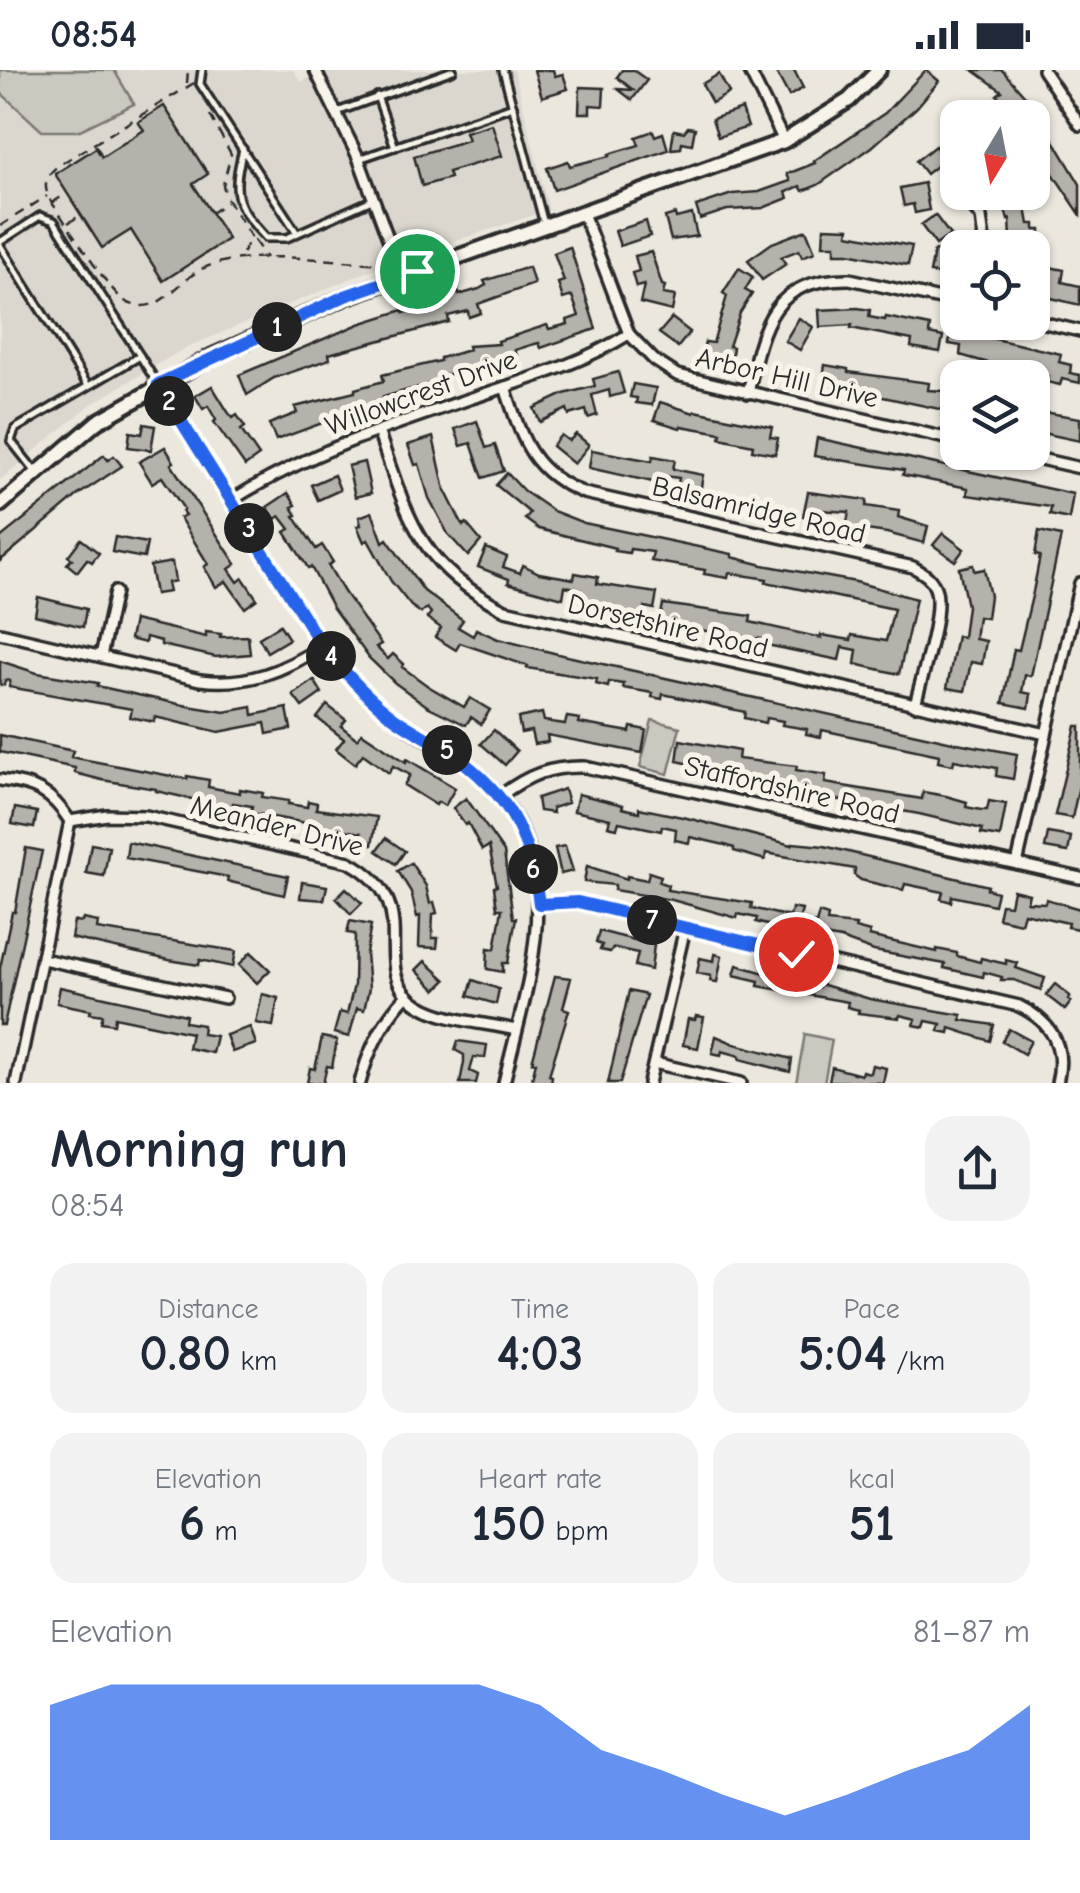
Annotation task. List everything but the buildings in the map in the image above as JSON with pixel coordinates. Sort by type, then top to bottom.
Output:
[{"type":"street","points":[[316,70],[358,159],[402,276]]},
{"type":"street","points":[[749,70],[784,141]]},
{"type":"street","points":[[0,504],[98,422],[158,384],[345,296],[784,141],[848,100],[878,70]]},
{"type":"street","points":[[1044,70],[1080,126]]},
{"type":"street","name":"Arbor Hill Drive","points":[[583,214],[629,334],[654,360],[677,374],[748,393],[940,436]]},
{"type":"street","points":[[748,393],[764,324],[779,302],[800,288],[832,279],[850,279],[940,299]]},
{"type":"street","points":[[1050,324],[1080,331]]},
{"type":"street","name":"Willowcrest Drive","points":[[232,500],[282,469],[599,353],[629,334]]},
{"type":"street","points":[[158,384],[322,646],[386,712],[477,772],[516,820],[528,847],[539,904],[536,948],[504,1083]]},
{"type":"street","name":"Balsamridge Road","points":[[504,388],[530,453],[561,484],[584,493],[913,567],[928,576],[937,591],[937,608],[915,705]]},
{"type":"street","name":"Dorsetshire Road","points":[[378,431],[417,535],[452,578],[490,603],[538,620],[1046,734]]},
{"type":"street","points":[[1050,461],[1080,468]]},
{"type":"street","points":[[1017,864],[1080,583]]},
{"type":"street","points":[[101,656],[115,592]]},
{"type":"street","points":[[0,633],[200,680],[228,682],[277,672],[322,646]]},
{"type":"street","name":"Staffordshire Road","points":[[500,796],[529,775],[556,766],[585,767],[1080,878]]},
{"type":"street","points":[[0,780],[35,787],[56,800],[70,821],[16,1083]]},
{"type":"street","name":"Meander Drive","points":[[70,821],[107,814],[146,816],[350,862],[371,874],[386,892],[395,923],[395,975],[407,995]]},
{"type":"street","points":[[539,904],[578,902],[1019,1006],[1038,1015],[1052,1030],[1060,1052],[1057,1083]]},
{"type":"street","points":[[649,1083],[685,928]]},
{"type":"street","points":[[43,959],[225,998]]},
{"type":"street","points":[[360,1083],[366,1059],[407,995],[420,1006],[438,1012],[516,1030]]},
{"type":"street","points":[[654,1063],[741,1083]]},
{"type":"lane","points":[[202,70],[201,82],[297,233]]},
{"type":"lane","points":[[337,112],[454,70]]},
{"type":"lane","points":[[503,70],[544,227]]},
{"type":"lane","points":[[378,96],[396,146]]},
{"type":"lane","points":[[358,159],[513,106]]},
{"type":"lane","points":[[244,149],[235,181],[236,195],[266,238],[278,240],[374,199]]},
{"type":"lane","points":[[87,384],[0,243],[40,216],[54,221],[158,384]]},
{"type":"lane","points":[[36,474],[11,441],[15,429],[140,356]]},
{"type":"path","points":[[188,70],[195,91]]},
{"type":"path","points":[[201,82],[190,84],[94,143],[50,172],[46,180],[52,203],[118,298],[133,305],[158,303],[194,274],[239,260],[383,262]]},
{"type":"path","points":[[204,105],[231,154],[223,185],[228,201],[266,259]]},
{"type":"path","points":[[94,143],[103,157]]},
{"type":"path","points":[[52,203],[68,193]]},
{"type":"path","points":[[0,226],[48,195]]},
{"type":"path","points":[[211,213],[228,201]]},
{"type":"path","points":[[67,224],[81,215]]},
{"type":"path","points":[[239,260],[251,237]]},
{"type":"path","points":[[285,260],[296,254]]},
{"type":"shaded area","points":[[0,70],[293,70],[301,82],[321,70],[514,70],[549,210],[383,265],[185,348],[90,405],[0,480]]},
{"type":"shaded area","points":[[0,70],[114,70],[134,104],[78,131],[42,131],[0,92]]},
{"type":"shaded area","points":[[652,720],[680,727],[668,774],[640,767]]},
{"type":"shaded area","points":[[805,1034],[832,1040],[824,1083],[796,1083]]},
{"type":"route","points":[[417,271],[345,296],[158,384],[322,646],[386,712],[477,772],[500,796],[528,847],[539,904],[578,902],[796,954]]}]
